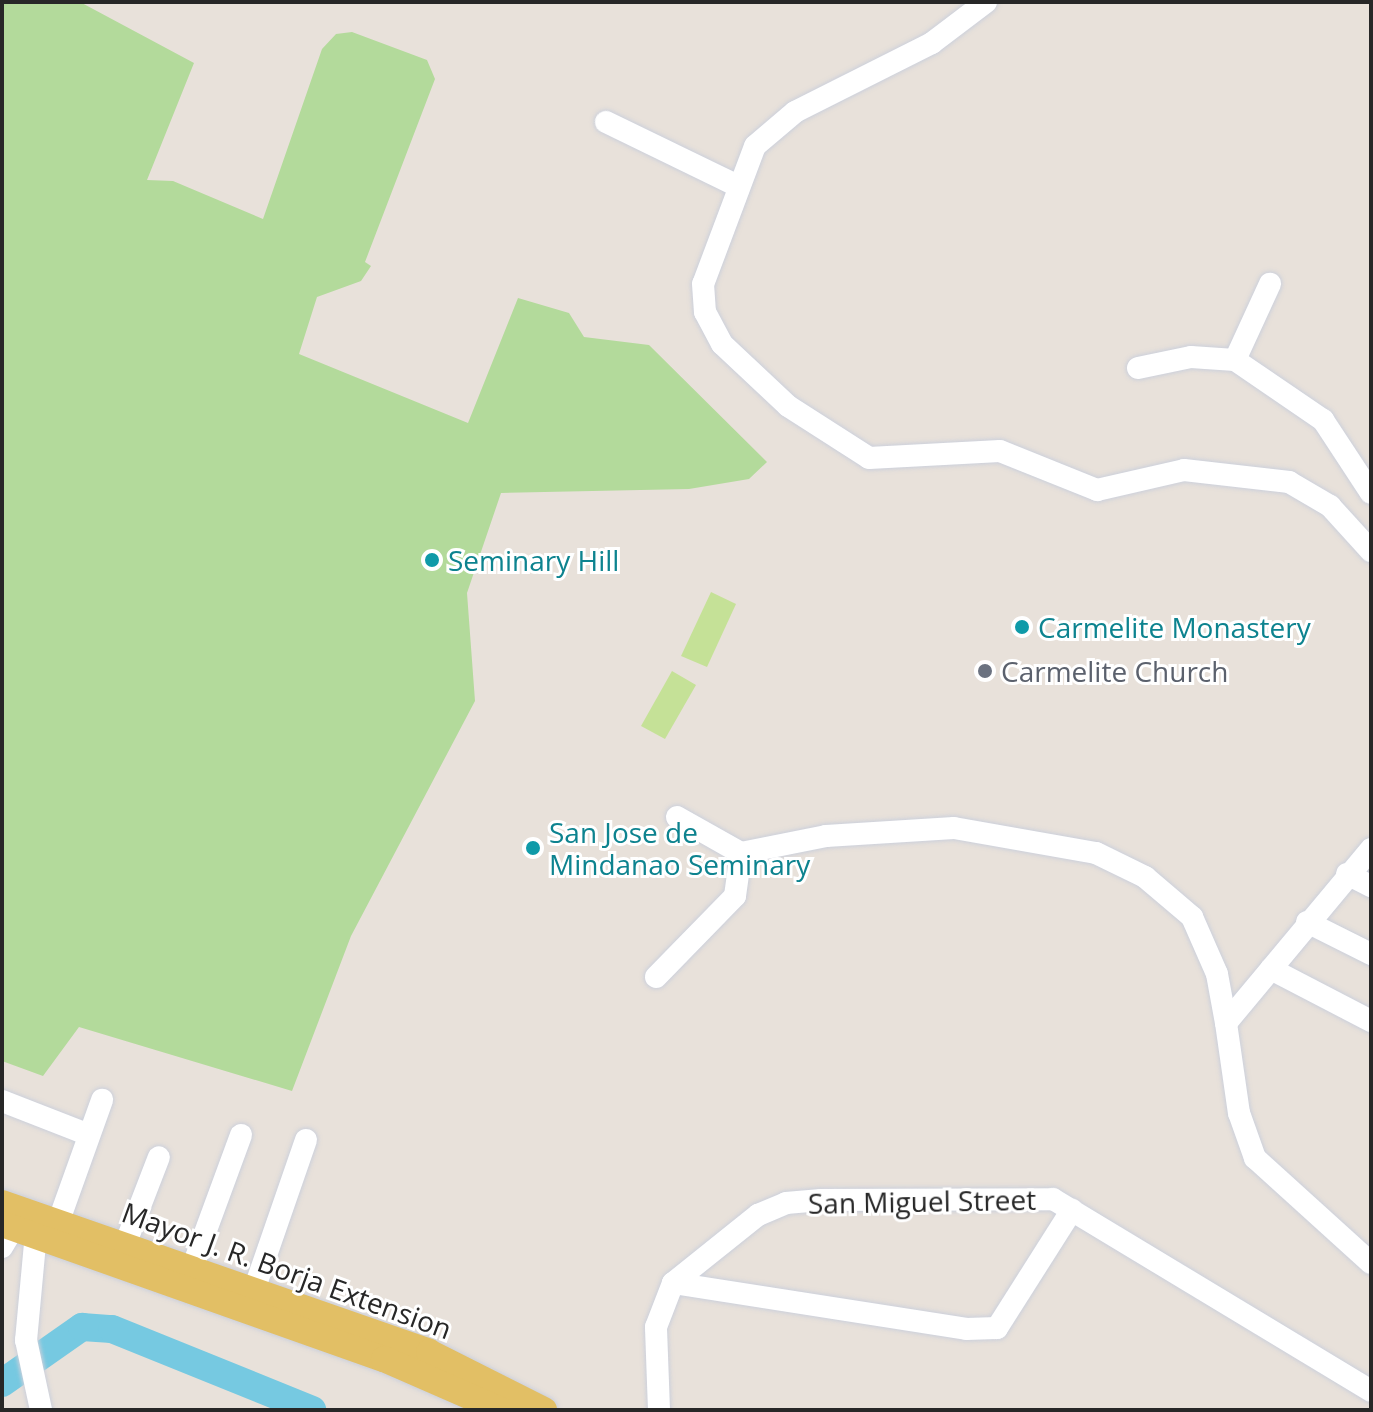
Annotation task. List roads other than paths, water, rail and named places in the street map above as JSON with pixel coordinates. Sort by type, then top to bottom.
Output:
[{"type":"main road","name":"Mayor J. R. Borja Extension","points":[[22,1224],[125,1245],[253,1293],[283,1313]]},
{"type":"main road","name":"Mayor J. R. Borja Extension","points":[[22,1224],[283,1313],[429,1352],[506,1404],[544,1410]]},
{"type":"street","points":[[986,2],[932,43],[795,112],[755,146],[703,284],[705,312],[722,344],[766,387],[853,449],[897,460],[1000,451],[1097,490],[1195,469],[1289,482],[1330,506],[1371,551]]},
{"type":"street","points":[[606,122],[738,186]]},
{"type":"street","points":[[1235,360],[1270,284]]},
{"type":"street","points":[[1138,368],[1191,357],[1235,360],[1323,420],[1371,493]]},
{"type":"street","points":[[677,817],[741,853],[826,836],[954,828],[1096,853],[1145,877],[1192,917],[1217,974],[1239,1113],[1255,1158],[1371,1263]]},
{"type":"street","points":[[1226,1023],[1307,922],[1371,849]]},
{"type":"street","points":[[656,977],[735,896],[741,853]]},
{"type":"street","points":[[1347,874],[1371,886]]},
{"type":"street","points":[[1307,922],[1371,954]]},
{"type":"street","points":[[1271,969],[1371,1021]]},
{"type":"street","points":[[41,1410],[30,1360],[22,1224],[89,1135],[102,1100]]},
{"type":"street","points":[[2,1101],[89,1135]]},
{"type":"street","points":[[191,1271],[241,1135]]},
{"type":"street","points":[[253,1293],[306,1140]]},
{"type":"street","points":[[125,1245],[159,1157]]},
{"type":"street","name":"San Miguel Street","points":[[673,1283],[758,1215],[786,1203],[1028,1197],[1072,1210],[1371,1391]]},
{"type":"street","points":[[659,1410],[656,1327],[673,1283],[966,1329],[997,1328],[1072,1210]]},
{"type":"waterway","points":[[2,1383],[82,1327],[112,1329],[312,1410]]},
{"type":"place","name":"Seminary Hill","points":[[432,560]]},
{"type":"place","name":"Carmelite Monastery","points":[[1022,627]]},
{"type":"place","name":"Carmelite Church","points":[[985,671]]},
{"type":"place","name":"San Jose de Mindanao Seminary","points":[[533,848]]}]
